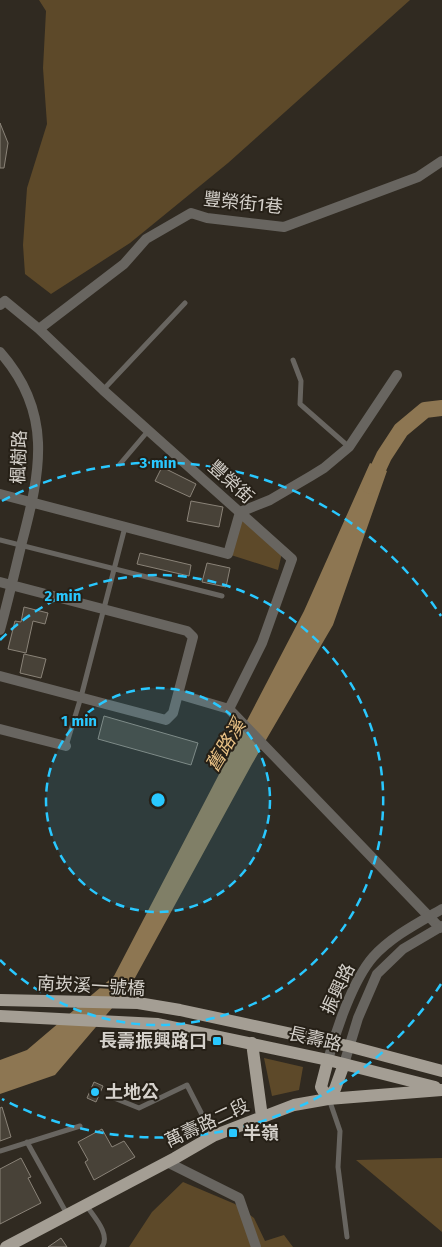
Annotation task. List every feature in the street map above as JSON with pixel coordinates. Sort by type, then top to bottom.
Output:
[{"type":"main road","name":"南崁溪一號橋","points":[[0,1000],[138,1004],[180,1010]]},
{"type":"main road","name":"長壽路","points":[[180,1010],[348,1046],[442,1071]]},
{"type":"main road","name":"南崁溪一號橋","points":[[0,1016],[158,1024],[179,1028]]},
{"type":"main road","name":"長壽路","points":[[179,1028],[328,1060],[442,1089]]},
{"type":"main road","points":[[252,1043],[262,1117]]},
{"type":"main road","points":[[328,1060],[321,1087],[328,1099],[335,1088],[344,1064]]},
{"type":"main road","name":"萬壽路二段","points":[[6,1247],[214,1136],[294,1105],[328,1099],[442,1089]]},
{"type":"street","name":"豐榮街1巷","points":[[39,329],[124,264],[146,239],[191,213],[206,218],[284,226],[418,177],[442,162]]},
{"type":"street","name":"豐榮街","points":[[2,301],[39,329],[292,559],[262,643],[229,709]]},
{"type":"street","name":"楓樹路","points":[[0,352],[22,382],[37,423],[38,477],[0,630]]},
{"type":"street","points":[[0,494],[228,554],[240,512],[270,500],[311,476],[324,468],[349,447],[397,375]]},
{"type":"street","points":[[0,582],[187,631],[193,637],[173,713],[166,720],[0,676]]},
{"type":"street","points":[[178,694],[229,709],[441,927]]},
{"type":"street","points":[[0,729],[66,746]]},
{"type":"street","name":"振興路","points":[[328,1060],[342,1014],[364,968],[373,956],[399,934],[442,909]]},
{"type":"street","name":"振興路","points":[[344,1064],[348,1046],[377,974],[403,949],[441,927]]},
{"type":"street","points":[[167,1162],[240,1198],[256,1247]]},
{"type":"lane","points":[[104,390],[185,303]]},
{"type":"lane","points":[[293,360],[301,381],[300,404],[349,447]]},
{"type":"lane","points":[[120,464],[149,430]]},
{"type":"lane","points":[[66,746],[81,697],[125,527]]},
{"type":"lane","points":[[0,540],[222,596]]},
{"type":"lane","points":[[114,1098],[139,1108],[186,1085],[214,1136]]},
{"type":"lane","points":[[328,1099],[340,1131],[338,1167],[347,1237]]},
{"type":"lane","points":[[0,1150],[80,1126]]},
{"type":"lane","points":[[27,1142],[67,1214]]},
{"type":"lane","points":[[86,1204],[104,1234],[105,1243],[102,1247]]},
{"type":"shaded area","points":[[39,0],[410,0],[228,163],[130,243],[51,294],[25,274],[23,245],[27,188],[47,124],[43,68],[46,11]]},
{"type":"shaded area","points":[[370,463],[387,471],[333,625],[252,764],[130,987],[55,1075],[0,1094],[0,1060],[27,1050],[114,976],[304,611]]},
{"type":"shaded area","points":[[242,514],[282,553],[278,570],[231,555]]},
{"type":"shaded area","points":[[264,1058],[303,1067],[299,1090],[272,1096]]},
{"type":"shaded area","points":[[442,1158],[442,1232],[356,1160]]},
{"type":"shaded area","points":[[183,1182],[235,1204],[254,1218],[265,1241],[284,1235],[293,1247],[129,1247],[152,1212]]},
{"type":"building","points":[[0,123],[8,143],[4,168],[0,168]]},
{"type":"building","points":[[162,467],[196,484],[190,497],[155,481]]},
{"type":"building","points":[[191,501],[223,507],[219,527],[187,521]]},
{"type":"building","points":[[140,553],[191,565],[189,576],[137,564]]},
{"type":"building","points":[[207,563],[230,568],[226,587],[202,582]]},
{"type":"building","points":[[24,607],[48,613],[45,624],[33,621],[26,653],[8,649],[15,621],[21,622]]},
{"type":"building","points":[[24,654],[46,659],[41,678],[20,673]]},
{"type":"building","points":[[104,716],[198,743],[191,765],[98,739]]},
{"type":"building","name":"土地公","points":[[94,1082],[103,1086],[96,1102],[87,1098]]},
{"type":"building","points":[[2,1107],[11,1137],[0,1141],[0,1108]]},
{"type":"building","points":[[102,1129],[112,1147],[124,1141],[135,1157],[94,1180],[85,1162],[88,1160],[78,1142]]},
{"type":"building","points":[[21,1158],[31,1177],[28,1178],[41,1203],[0,1224],[0,1169]]},
{"type":"building","points":[[61,1238],[67,1247],[48,1247]]},
{"type":"waterway","name":"舊路溪","points":[[370,486],[384,456],[401,430],[425,410],[442,408]]},
{"type":"place","name":"長壽振興路口","points":[[217,1041]]},
{"type":"place","name":"土地公","points":[[95,1092]]},
{"type":"place","name":"半嶺","points":[[233,1133]]}]
